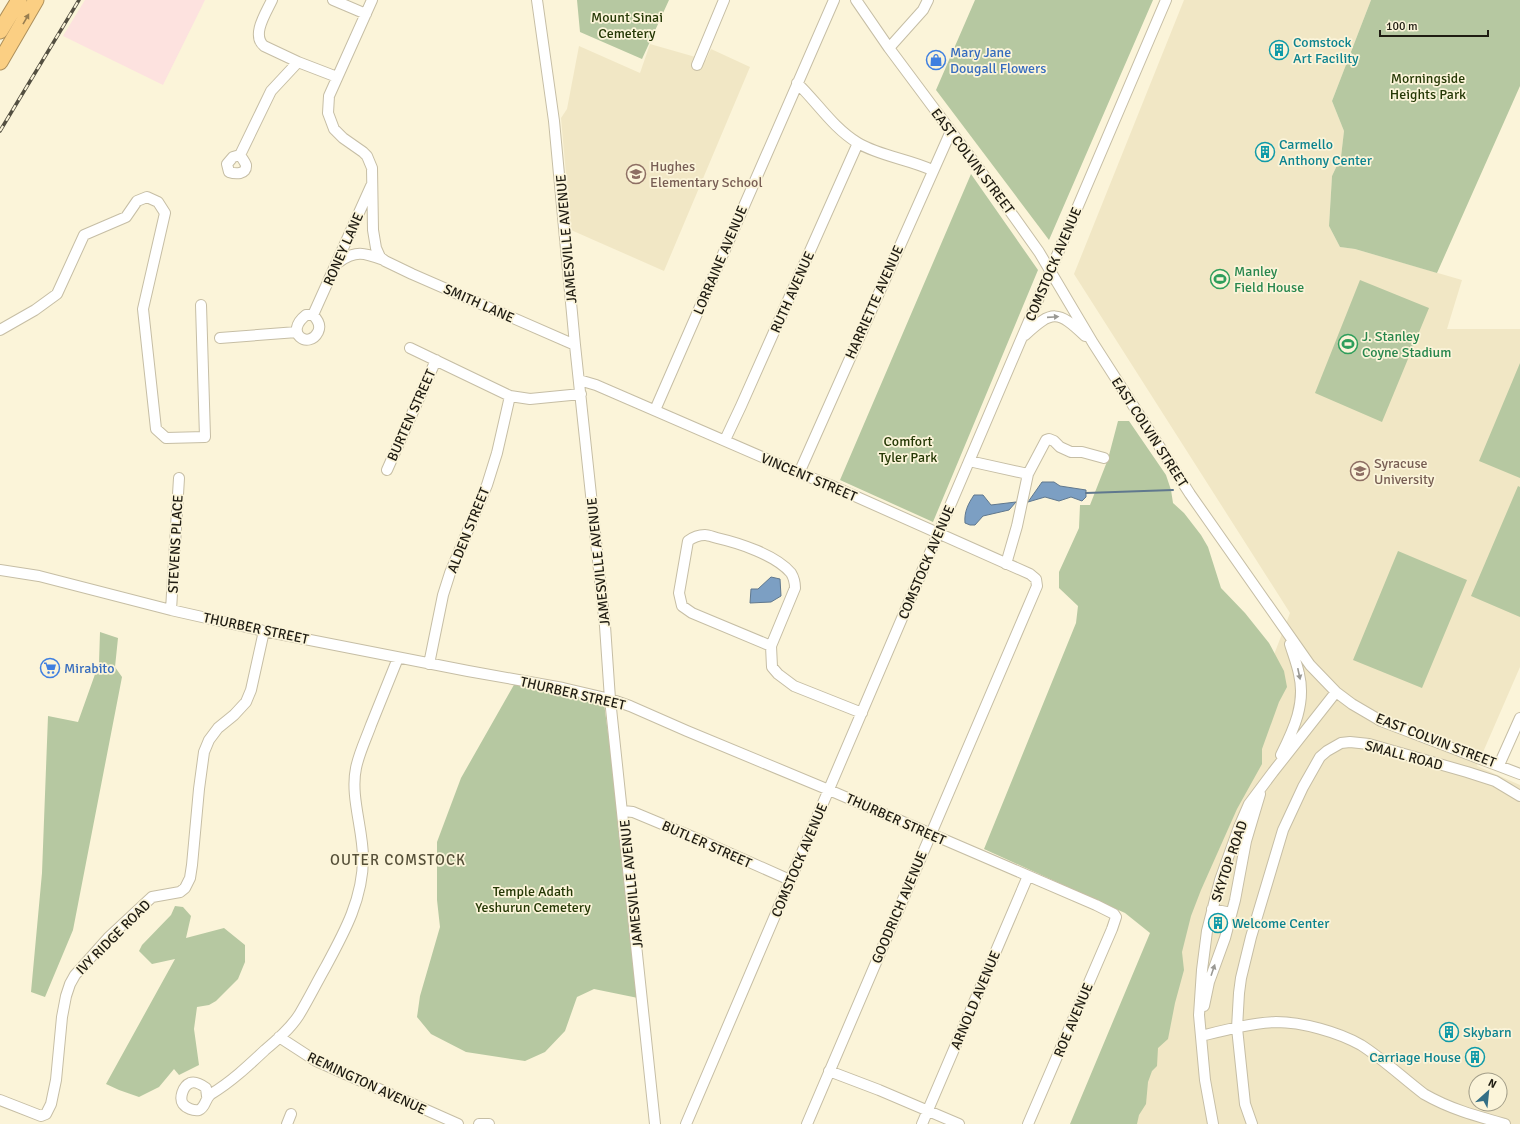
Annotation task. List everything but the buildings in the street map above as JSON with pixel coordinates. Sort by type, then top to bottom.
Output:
[{"type":"highway","points":[[0,31],[19,0]]},
{"type":"highway","points":[[0,62],[36,0]]},
{"type":"street","points":[[272,0],[260,28],[259,39],[264,46],[298,62],[337,76]]},
{"type":"street","points":[[333,0],[366,14]]},
{"type":"street","points":[[372,0],[337,76],[328,102],[328,112],[334,129],[343,138],[367,156],[372,168],[373,230],[376,248],[380,257],[384,260]]},
{"type":"street","name":"JAMESVILLE AVENUE","points":[[537,0],[554,120],[605,626],[610,699],[655,1124]]},
{"type":"street","points":[[696,65],[724,0]]},
{"type":"street","name":"LORRAINE AVENUE","points":[[655,410],[834,0]]},
{"type":"street","name":"EAST COLVIN STREET","points":[[856,0],[889,48],[1039,252],[1093,343],[1190,494],[1310,666],[1336,692],[1352,704],[1381,721],[1520,774]]},
{"type":"street","points":[[889,48],[923,10],[928,0]]},
{"type":"street","name":"COMSTOCK AVENUE","points":[[686,1124],[1166,0]]},
{"type":"street","points":[[240,156],[271,91],[298,62]]},
{"type":"street","points":[[797,83],[844,133],[868,148],[932,170]]},
{"type":"street","name":"HARRIETTE AVENUE","points":[[799,473],[932,170],[951,131]]},
{"type":"street","name":"RUTH AVENUE","points":[[725,440],[858,142]]},
{"type":"street","name":"RONEY LANE","points":[[313,315],[338,263],[373,182]]},
{"type":"street","points":[[0,330],[36,310],[57,294],[84,235],[126,216],[137,201],[147,197],[158,202],[165,213],[143,309],[156,429],[166,438],[205,437],[200,305]]},
{"type":"street","name":"SMITH LANE","points":[[338,263],[349,255],[358,254],[384,260],[483,306],[576,345]]},
{"type":"street","points":[[306,315],[313,315],[318,321],[320,329],[316,336],[311,340],[304,340],[299,337],[296,327],[300,320],[306,315]]},
{"type":"street","points":[[1022,338],[1040,321],[1049,316],[1059,316],[1079,330],[1093,343]]},
{"type":"street","points":[[220,338],[297,332]]},
{"type":"street","points":[[410,348],[510,396],[530,399],[581,394]]},
{"type":"street","name":"BURTEN STREET","points":[[386,470],[436,360]]},
{"type":"street","name":"VINCENT STREET","points":[[579,380],[596,385],[830,485],[1030,574],[1036,580]]},
{"type":"street","name":"ALDEN STREET","points":[[430,664],[443,595],[450,573],[487,485],[497,453],[510,396]]},
{"type":"street","points":[[1006,564],[1017,526],[1028,474],[1046,440],[1049,439],[1054,441],[1060,447],[1071,452],[1082,452],[1104,458]]},
{"type":"street","points":[[969,461],[1028,474]]},
{"type":"street","name":"STEVENS PLACE","points":[[171,610],[179,478]]},
{"type":"street","points":[[771,646],[692,613],[682,606],[679,593],[688,541],[694,537],[705,535],[727,540],[756,550],[774,560],[790,573],[795,581],[795,588],[771,646],[772,667],[778,674],[794,686],[862,713]]},
{"type":"street","name":"THURBER STREET","points":[[0,570],[39,576],[171,610],[264,631],[398,658],[563,688],[610,699],[630,706],[1096,904],[1115,915]]},
{"type":"street","name":"GOODRICH AVENUE","points":[[806,1124],[1037,586],[1036,580]]},
{"type":"street","name":"IVY RIDGE ROAD","points":[[0,1100],[27,1112],[41,1116],[46,1114],[51,1104],[56,1080],[62,1017],[66,996],[75,975],[108,938],[152,897],[180,892],[185,888],[190,878],[192,865],[204,752],[209,740],[218,728],[234,715],[246,702],[251,690],[264,631]]},
{"type":"street","points":[[1272,772],[1293,730],[1300,706],[1302,692],[1299,674],[1288,636]]},
{"type":"street","points":[[207,1096],[227,1084],[279,1037],[298,1017],[345,932],[359,896],[362,879],[363,857],[354,782],[356,767],[363,745],[398,658]]},
{"type":"street","name":"SKYTOP ROAD","points":[[1213,1124],[1208,1102],[1199,1015],[1202,969],[1220,880],[1249,804],[1272,772],[1336,692]]},
{"type":"street","points":[[1499,765],[1520,718]]},
{"type":"street","name":"SMALL ROAD","points":[[1252,1124],[1245,1104],[1237,1028],[1239,993],[1251,937],[1284,830],[1301,792],[1320,757],[1327,751],[1341,744],[1350,742],[1369,744],[1495,781],[1520,796]]},
{"type":"street","name":"SKYTOP ROAD","points":[[1201,1036],[1209,982],[1225,938],[1246,841],[1262,785]]},
{"type":"street","name":"BUTLER STREET","points":[[623,811],[633,812],[790,880]]},
{"type":"street","name":"ARNOLD AVENUE","points":[[922,1124],[1028,876]]},
{"type":"street","points":[[1215,909],[1231,913]]},
{"type":"street","name":"ROE AVENUE","points":[[1028,1124],[1112,930],[1116,917],[1115,915]]},
{"type":"street","points":[[1210,932],[1225,938]]},
{"type":"street","points":[[1201,1036],[1237,1028],[1277,1022],[1298,1024],[1342,1036],[1360,1045],[1424,1094],[1435,1100],[1478,1117],[1505,1124]]},
{"type":"street","name":"REMINGTON AVENUE","points":[[279,1037],[316,1061],[458,1124]]},
{"type":"street","points":[[829,1071],[879,1090],[959,1124]]},
{"type":"street","points":[[287,1124],[291,1114]]},
{"type":"street","points":[[479,1124],[490,1124]]},
{"type":"shaded area","points":[[85,0],[205,0],[163,85],[63,36]]},
{"type":"shaded area","name":"Syracuse University","points":[[1184,0],[1371,0],[1332,101],[1344,131],[1341,157],[1332,176],[1329,226],[1340,247],[1355,249],[1462,280],[1447,329],[1520,329],[1520,667],[1477,766],[1520,785],[1520,1124],[1093,1124],[1290,613],[1074,274]]},
{"type":"shaded area","name":"Hughes Elementary School","points":[[650,44],[706,60],[711,49],[750,67],[664,271],[571,230],[561,118],[567,109],[579,46],[640,73]]},
{"type":"green space","name":"Mount Sinai Cemetery","points":[[577,0],[669,0],[642,59],[580,32]]},
{"type":"green space","points":[[975,0],[1153,0],[1049,240],[936,90]]},
{"type":"green space","name":"Morningside Heights Park","points":[[1371,0],[1520,0],[1520,86],[1437,273],[1355,249],[1340,247],[1329,226],[1332,176],[1341,157],[1344,131],[1332,101]]},
{"type":"green space","name":"Comfort Tyler Park","points":[[971,174],[1038,270],[933,522],[840,480]]},
{"type":"green space","points":[[1360,280],[1429,308],[1382,422],[1315,393]]},
{"type":"green space","points":[[1520,363],[1520,478],[1479,461]]},
{"type":"green space","points":[[1118,421],[1129,421],[1166,475],[1171,490],[1173,503],[1184,513],[1201,535],[1208,547],[1221,588],[1245,613],[1269,643],[1284,671],[1287,687],[1279,702],[1262,749],[1262,764],[1237,809],[1191,916],[1182,952],[1184,970],[1175,1003],[1168,1039],[1158,1048],[1157,1066],[1152,1071],[1148,1082],[1146,1104],[1139,1115],[1137,1124],[1070,1124],[1150,933],[1125,913],[984,849],[1076,623],[1078,606],[1059,588],[1059,572],[1079,528],[1080,505],[1090,505],[1108,459]]},
{"type":"green space","points":[[1518,486],[1520,487],[1520,617],[1471,596]]},
{"type":"green space","points":[[1398,551],[1467,580],[1422,688],[1353,660]]},
{"type":"green space","points":[[100,632],[118,638],[115,667],[122,677],[73,930],[45,997],[31,992],[42,873],[48,716],[78,722],[99,663]]},
{"type":"green space","name":"Temple Adath Yeshurun Cemetery","points":[[515,683],[583,695],[604,703],[619,816],[638,998],[594,989],[577,997],[565,1031],[545,1052],[525,1061],[466,1052],[431,1034],[417,1017],[420,996],[440,927],[437,900],[437,842],[461,778]]},
{"type":"green space","points":[[175,906],[183,907],[191,916],[186,938],[224,928],[245,945],[245,962],[238,979],[216,1001],[209,1005],[197,1007],[194,1029],[199,1065],[179,1075],[174,1069],[159,1087],[139,1097],[106,1084],[175,959],[152,964],[139,951],[142,945],[171,915]]},
{"type":"water","points":[[1042,482],[1054,482],[1060,486],[1086,490],[1086,497],[1082,501],[1071,497],[1059,501],[1045,497],[1028,502]]},
{"type":"water","points":[[974,495],[983,495],[991,505],[1016,502],[1009,510],[983,516],[975,525],[970,525],[965,523],[965,515],[968,505]]},
{"type":"water","points":[[771,577],[780,579],[781,596],[771,602],[750,603],[751,589],[758,589]]},
{"type":"waterway","points":[[1086,493],[1173,490]]},
{"type":"railway","points":[[0,131],[79,0]]},
{"type":"place","name":"Comstock Art Facility","points":[[1279,50]]},
{"type":"place","name":"Mary Jane Dougall Flowers","points":[[936,60]]},
{"type":"place","name":"Carmello Anthony Center","points":[[1265,152]]},
{"type":"place","name":"Hughes Elementary School","points":[[636,174]]},
{"type":"place","name":"Manley Field House","points":[[1220,279]]},
{"type":"place","name":"J. Stanley Coyne Stadium","points":[[1348,344]]},
{"type":"place","name":"Syracuse University","points":[[1360,471]]},
{"type":"place","name":"Mirabito","points":[[50,668]]},
{"type":"place","name":"Welcome Center","points":[[1218,923]]},
{"type":"place","name":"Skybarn","points":[[1449,1032]]},
{"type":"place","name":"Carriage House","points":[[1475,1057]]},
{"type":"district","name":"OUTER COMSTOCK","points":[[398,860]]}]
